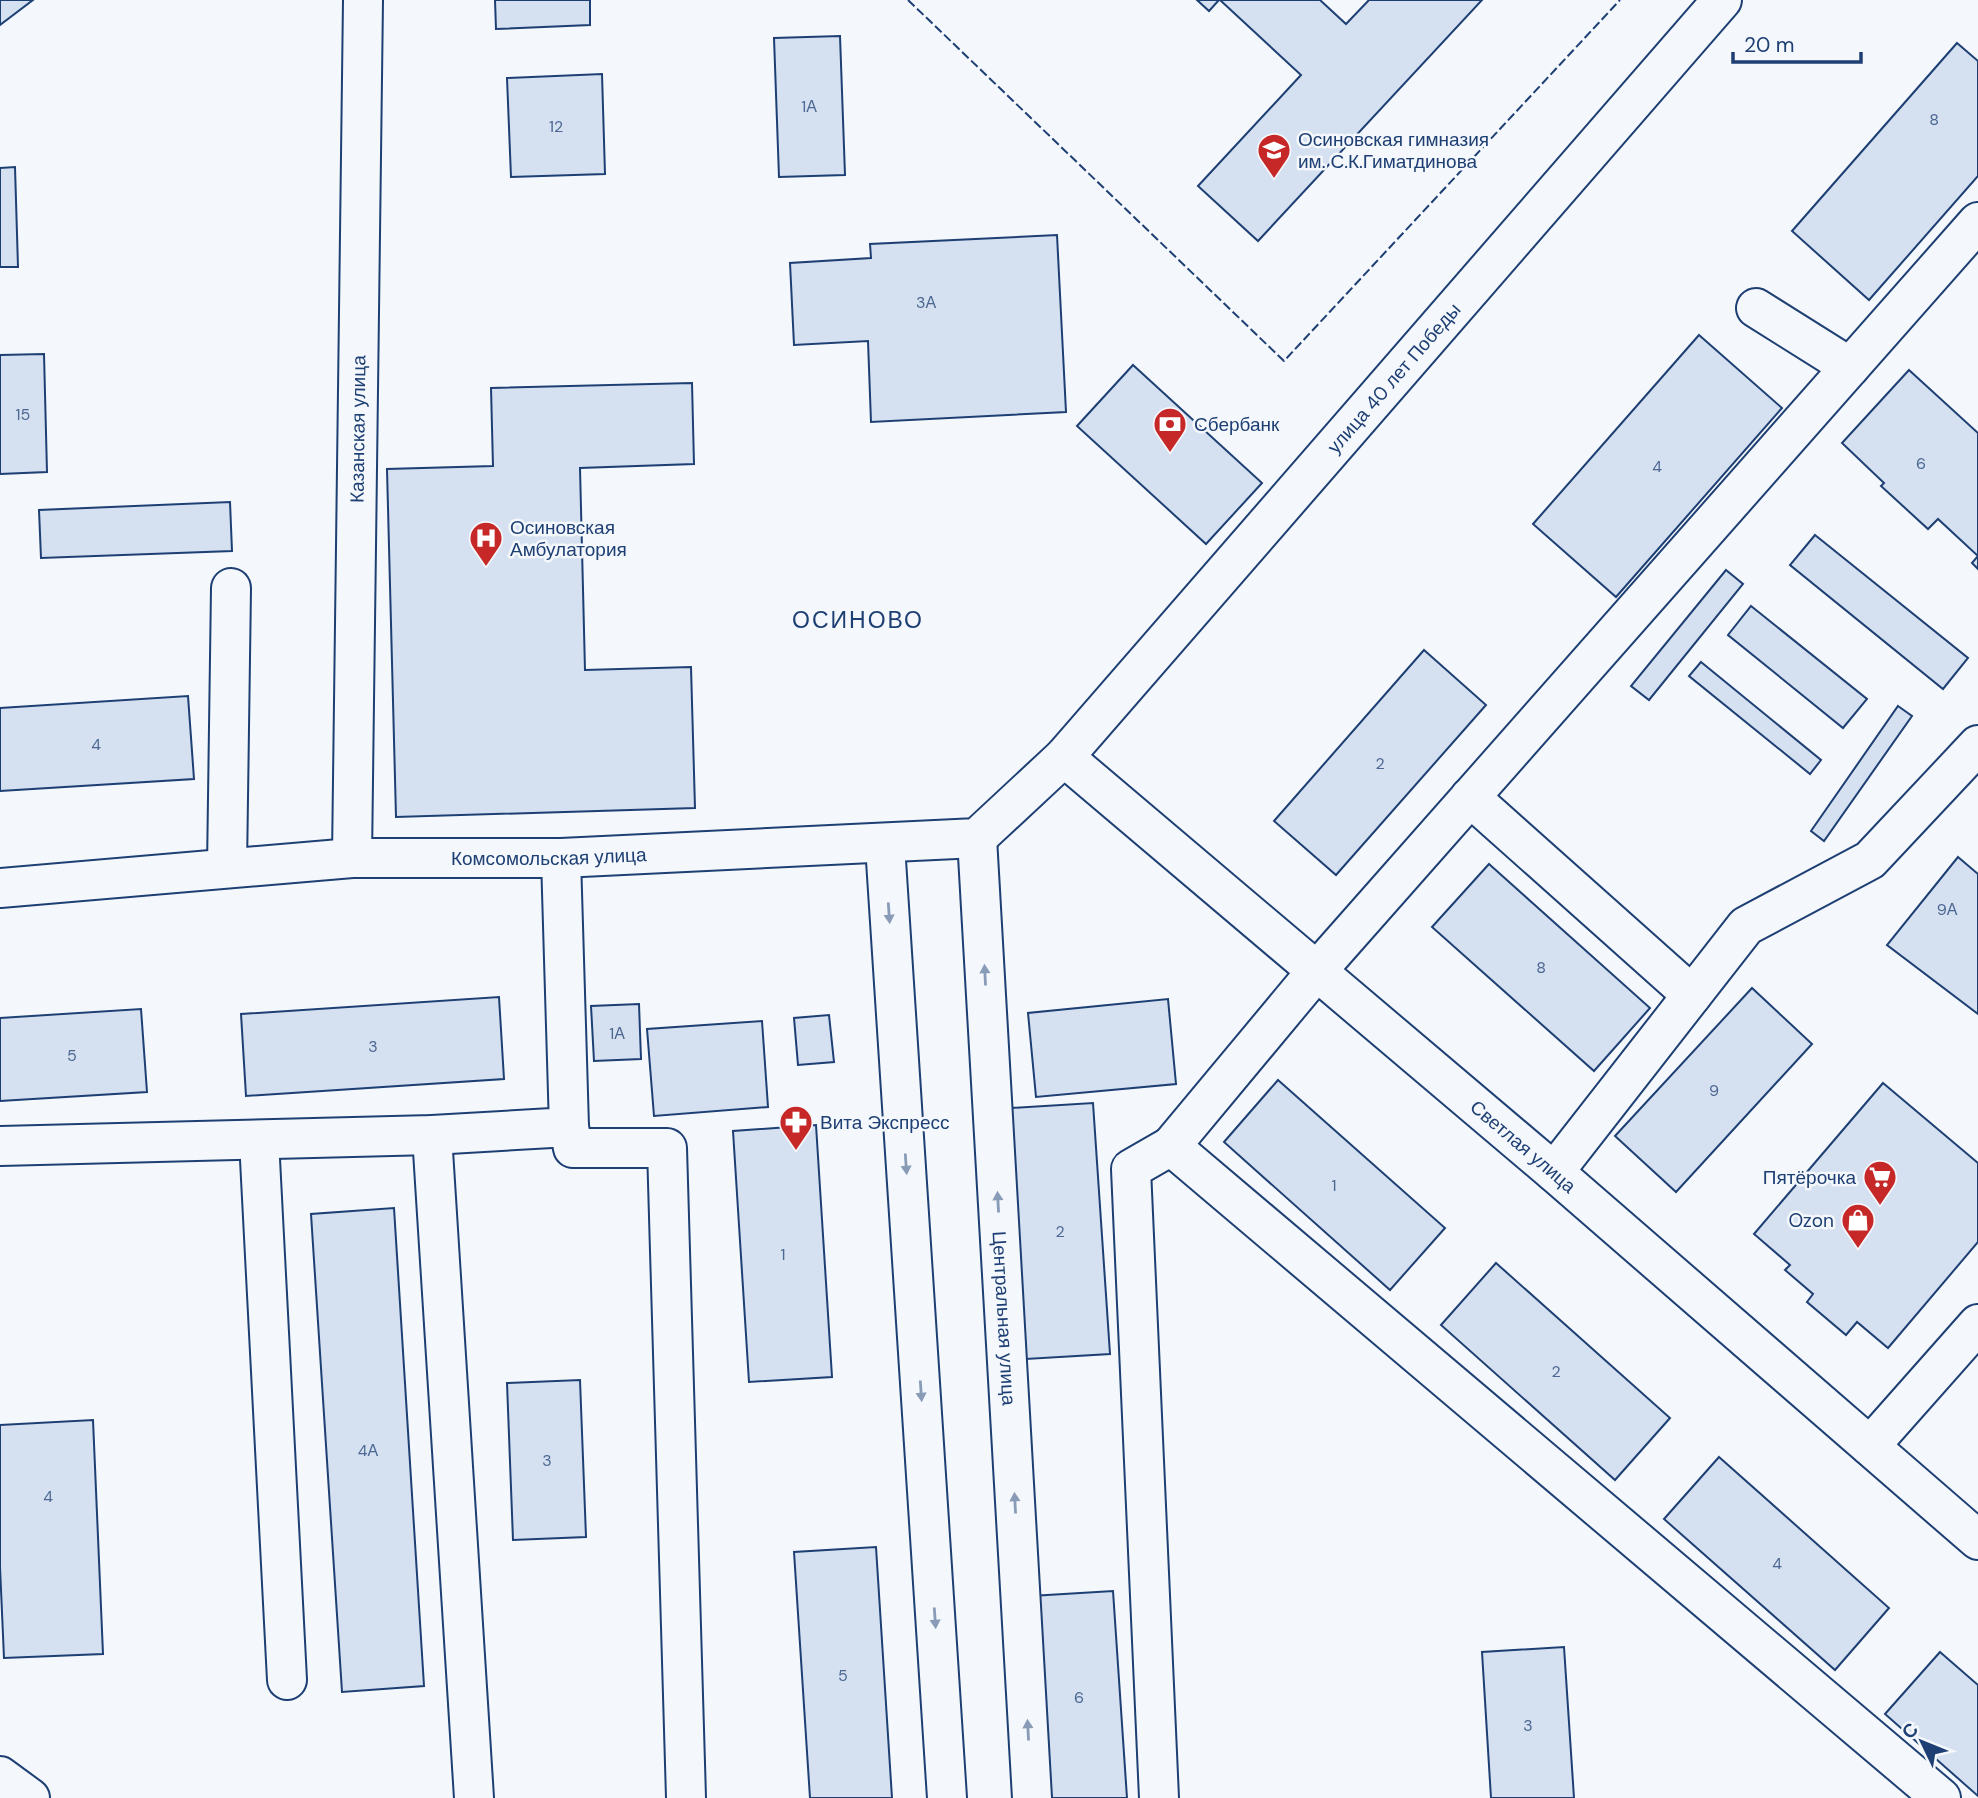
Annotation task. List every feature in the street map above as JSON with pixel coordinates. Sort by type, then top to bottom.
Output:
[{"type":"street","name":"Казанская улица","points":[[352,858],[363,0]]},
{"type":"street","name":"улица 40 лет Победы","points":[[1064,757],[1722,0]]},
{"type":"street","points":[[1159,1798],[1131,1169],[1171,1146],[1315,973],[1978,222]]},
{"type":"street","points":[[1756,308],[1850,367]]},
{"type":"street","points":[[227,868],[232,588]]},
{"type":"street","points":[[1554,1172],[1746,926],[1870,860],[1978,745]]},
{"type":"street","points":[[977,838],[1064,757]]},
{"type":"street","name":"Светлая улица","points":[[1064,757],[1315,973],[1554,1172],[1978,1539]]},
{"type":"street","points":[[1470,797],[1692,995]]},
{"type":"street","name":"Комсомольская улица","points":[[0,888],[352,858],[561,858],[885,845],[977,838]]},
{"type":"street","name":"Центральная улица","points":[[977,838],[1032,1798]]},
{"type":"street","points":[[885,845],[947,1798]]},
{"type":"street","points":[[561,858],[569,1127],[573,1148],[667,1148],[686,1798]]},
{"type":"street","points":[[0,1146],[432,1135],[569,1127]]},
{"type":"street","points":[[432,1135],[474,1798]]},
{"type":"street","points":[[259,1140],[287,1680]]},
{"type":"street","points":[[1171,1146],[1941,1798]]},
{"type":"street","points":[[1870,1446],[1978,1324]]},
{"type":"street","points":[[0,1776],[30,1798]]},
{"type":"building","points":[[0,0],[33,0],[0,25]]},
{"type":"building","points":[[495,0],[590,0],[590,25],[496,29]]},
{"type":"building","points":[[1197,0],[1219,0],[1209,11]]},
{"type":"building","points":[[1220,0],[1320,0],[1346,24],[1369,0],[1482,0],[1258,241],[1198,186],[1301,75]]},
{"type":"building","points":[[840,36],[845,175],[779,177],[774,38]]},
{"type":"building","points":[[1957,43],[1978,61],[1978,176],[1869,300],[1792,231]]},
{"type":"building","points":[[602,74],[605,174],[511,177],[507,78]]},
{"type":"building","points":[[15,167],[18,267],[0,267],[0,168]]},
{"type":"building","points":[[1057,235],[1066,412],[871,422],[868,341],[794,345],[790,263],[871,258],[870,244]]},
{"type":"building","points":[[1699,335],[1782,408],[1616,597],[1533,524]]},
{"type":"building","points":[[44,354],[47,472],[0,474],[0,355]]},
{"type":"building","points":[[1133,365],[1262,483],[1206,544],[1077,426]]},
{"type":"building","points":[[1909,370],[1978,433],[1978,556],[1938,519],[1928,529],[1881,486],[1884,483],[1842,443]]},
{"type":"building","name":"Осиновская Амбулатория","points":[[692,383],[694,464],[580,468],[585,670],[691,667],[695,808],[396,817],[387,469],[493,466],[491,388]]},
{"type":"building","points":[[230,502],[232,551],[41,558],[39,510]]},
{"type":"building","points":[[1815,535],[1968,658],[1943,689],[1790,565]]},
{"type":"building","points":[[1978,556],[1978,569],[1972,563]]},
{"type":"building","points":[[1726,570],[1743,584],[1649,700],[1631,686]]},
{"type":"building","points":[[1751,606],[1867,699],[1843,728],[1728,635]]},
{"type":"building","points":[[1424,650],[1486,705],[1336,875],[1274,821]]},
{"type":"building","points":[[1701,662],[1821,760],[1810,774],[1689,676]]},
{"type":"building","points":[[188,696],[194,779],[0,791],[0,708]]},
{"type":"building","points":[[1898,706],[1912,716],[1824,841],[1811,831]]},
{"type":"building","points":[[1958,857],[1978,874],[1978,1014],[1887,945]]},
{"type":"building","points":[[1489,864],[1650,1008],[1594,1071],[1432,927]]},
{"type":"building","points":[[1752,988],[1812,1044],[1676,1192],[1615,1136]]},
{"type":"building","points":[[499,997],[504,1079],[246,1096],[241,1014]]},
{"type":"building","points":[[1168,999],[1176,1084],[1036,1097],[1028,1013]]},
{"type":"building","points":[[639,1004],[641,1059],[594,1061],[591,1006]]},
{"type":"building","points":[[141,1009],[147,1092],[0,1101],[0,1018]]},
{"type":"building","points":[[829,1015],[834,1062],[798,1065],[794,1018]]},
{"type":"building","points":[[762,1021],[768,1107],[654,1116],[647,1029]]},
{"type":"building","points":[[1278,1080],[1445,1228],[1390,1290],[1224,1142]]},
{"type":"building","points":[[1883,1083],[1978,1163],[1978,1242],[1888,1348],[1857,1322],[1846,1335],[1807,1302],[1813,1294],[1785,1270],[1790,1265],[1754,1234]]},
{"type":"building","points":[[1093,1103],[1110,1354],[1026,1359],[1011,1108]]},
{"type":"building","points":[[816,1125],[832,1377],[749,1382],[733,1131]]},
{"type":"building","points":[[394,1208],[424,1686],[342,1692],[311,1214]]},
{"type":"building","points":[[1496,1263],[1670,1418],[1615,1480],[1441,1325]]},
{"type":"building","points":[[580,1380],[586,1537],[513,1540],[507,1383]]},
{"type":"building","points":[[93,1420],[103,1654],[4,1658],[0,1567],[0,1425]]},
{"type":"building","points":[[1719,1457],[1889,1608],[1835,1670],[1664,1519]]},
{"type":"building","points":[[876,1547],[892,1798],[810,1798],[794,1552]]},
{"type":"building","points":[[1113,1591],[1127,1798],[1044,1798],[1031,1596]]},
{"type":"building","points":[[1564,1647],[1574,1798],[1491,1798],[1482,1652]]},
{"type":"building","points":[[1940,1652],[1978,1685],[1978,1796],[1885,1714]]},
{"type":"fence","points":[[908,0],[1284,361],[1620,0]]},
{"type":"place","name":"Осиновская гимназия им. С.К.Гиматдинова","points":[[1274,180]]},
{"type":"place","name":"Сбербанк","points":[[1170,454]]},
{"type":"place","name":"Осиновская Амбулатория","points":[[486,568]]},
{"type":"place","name":"Вита Экспресс","points":[[796,1152]]},
{"type":"place","name":"Пятёрочка","points":[[1880,1207]]},
{"type":"place","name":"Ozon","points":[[1858,1250]]},
{"type":"district","name":"ОСИНОВО","points":[[858,620]]}]
